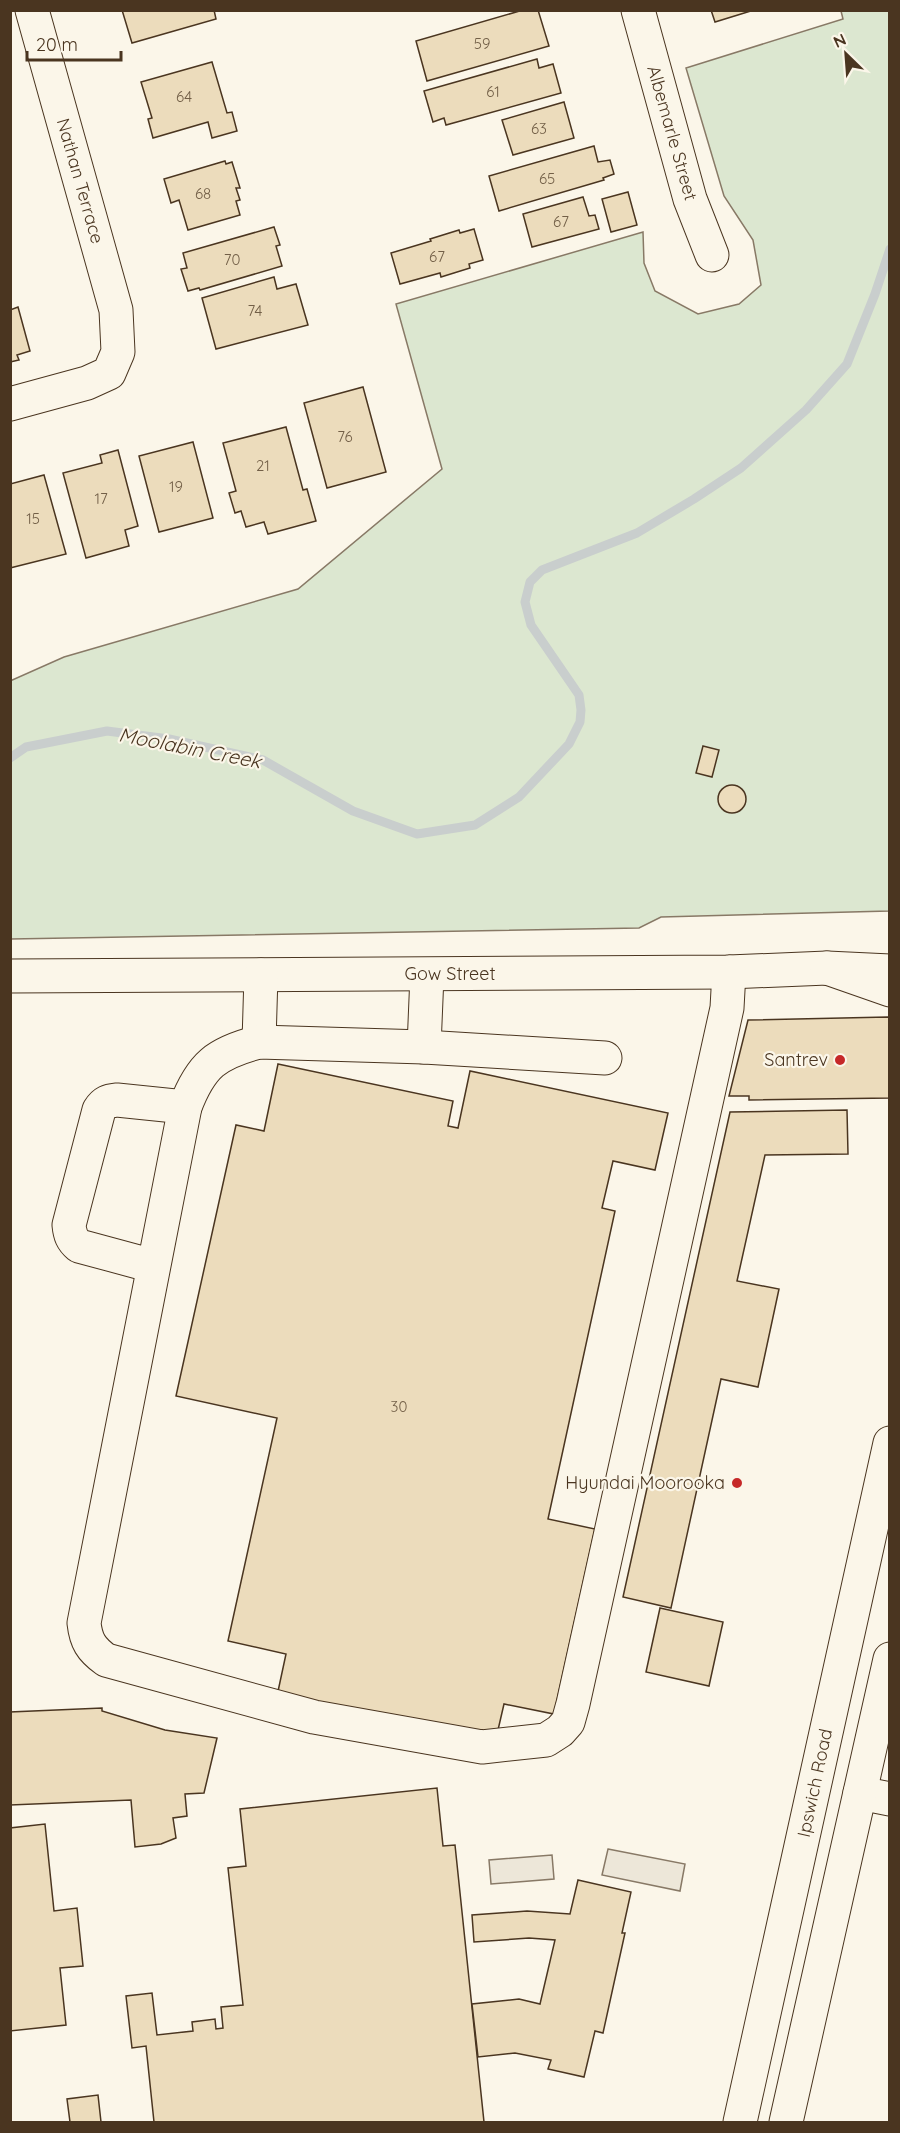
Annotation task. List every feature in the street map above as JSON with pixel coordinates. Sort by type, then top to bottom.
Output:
[{"type":"main road","name":"Nathan Terrace","points":[[10,405],[109,373],[118,352],[116,310],[32,10]]},
{"type":"main road","name":"Albemarle Street","points":[[638,10],[690,199],[711,255]]},
{"type":"main road","name":"Gow Street","points":[[10,976],[427,975],[729,972],[827,968],[890,971]]},
{"type":"main road","points":[[827,968],[890,990]]},
{"type":"main road","points":[[605,1058],[424,1047],[259,1042],[236,1048],[222,1055],[207,1067],[194,1083],[185,1107],[153,1266],[84,1623],[86,1637],[92,1650],[106,1660],[314,1717],[482,1747],[546,1740],[560,1731],[573,1704],[727,1008],[729,972]]},
{"type":"main road","points":[[259,1042],[261,975]]},
{"type":"main road","points":[[424,1047],[427,975]]},
{"type":"main road","points":[[153,1266],[80,1246],[70,1235],[69,1225],[99,1110],[103,1104],[117,1100],[185,1107]]},
{"type":"main road","name":"Ipswich Road","points":[[740,2122],[890,1443]]},
{"type":"main road","points":[[786,2122],[875,1796],[890,1659]]},
{"type":"green space","points":[[841,11],[889,11],[889,911],[661,917],[639,928],[11,939],[10,681],[64,657],[298,589],[442,469],[396,304],[643,232],[644,263],[655,291],[698,314],[739,304],[761,285],[753,240],[724,196],[686,68],[843,19]]},
{"type":"shaded area","points":[[608,1849],[685,1864],[680,1891],[602,1875]]},
{"type":"shaded area","points":[[552,1855],[554,1879],[491,1884],[489,1860]]},
{"type":"building","points":[[122,10],[214,10],[216,19],[132,43]]},
{"type":"building","points":[[523,10],[538,10],[549,46],[427,81],[416,41]]},
{"type":"building","points":[[711,10],[754,10],[715,22]]},
{"type":"building","points":[[537,59],[539,68],[553,64],[561,93],[446,125],[444,118],[433,122],[424,91]]},
{"type":"building","points":[[212,62],[227,113],[232,112],[237,131],[212,138],[208,122],[153,138],[148,119],[152,118],[141,82]]},
{"type":"building","points":[[564,102],[574,138],[513,155],[502,120]]},
{"type":"building","points":[[594,146],[598,162],[610,160],[614,174],[603,178],[604,180],[499,211],[489,176]]},
{"type":"building","points":[[225,161],[226,164],[232,162],[240,188],[236,188],[240,200],[236,201],[240,215],[188,230],[179,200],[171,203],[164,179]]},
{"type":"building","points":[[628,192],[637,225],[611,232],[602,199]]},
{"type":"building","points":[[583,197],[589,216],[595,215],[599,229],[532,247],[523,214]]},
{"type":"building","points":[[274,227],[280,245],[276,246],[282,266],[200,290],[199,288],[188,291],[181,269],[187,268],[183,253]]},
{"type":"building","points":[[474,229],[483,260],[469,264],[470,268],[441,277],[440,273],[400,284],[391,253],[459,230],[460,233]]},
{"type":"building","points":[[274,277],[277,289],[296,284],[308,325],[216,349],[202,298]]},
{"type":"building","points":[[18,307],[30,351],[17,355],[19,360],[10,362],[10,310]]},
{"type":"building","points":[[363,387],[386,472],[327,488],[304,403]]},
{"type":"building","points":[[286,427],[303,490],[307,489],[316,521],[268,534],[264,522],[246,527],[241,511],[235,513],[229,493],[236,491],[223,443]]},
{"type":"building","points":[[193,442],[213,518],[159,532],[139,456]]},
{"type":"building","points":[[118,450],[138,526],[125,530],[129,546],[86,558],[63,473],[102,463],[100,455]]},
{"type":"building","points":[[44,475],[66,554],[10,568],[10,484]]},
{"type":"building","points":[[703,746],[719,750],[712,777],[696,773]]},
{"type":"building","points":[[732,785],[742,789],[746,799],[742,809],[732,813],[722,809],[718,799],[722,789]]},
{"type":"building","points":[[888,1017],[890,1019],[890,1098],[749,1100],[749,1096],[729,1096],[748,1020]]},
{"type":"building","points":[[278,1064],[453,1101],[448,1126],[458,1128],[470,1071],[668,1113],[655,1170],[613,1161],[602,1208],[615,1211],[548,1519],[595,1529],[554,1714],[504,1704],[498,1730],[450,1733],[277,1696],[286,1654],[228,1641],[277,1418],[176,1396],[236,1125],[264,1131]]},
{"type":"building","points":[[847,1110],[848,1154],[765,1155],[737,1281],[779,1289],[758,1387],[721,1379],[671,1608],[623,1597],[730,1112]]},
{"type":"building","points":[[660,1608],[723,1622],[709,1686],[646,1672]]},
{"type":"building","points":[[102,1708],[102,1711],[165,1730],[217,1738],[204,1793],[185,1794],[187,1816],[173,1818],[176,1838],[161,1844],[135,1847],[131,1800],[10,1805],[10,1712]]},
{"type":"building","points":[[437,1788],[443,1846],[455,1845],[484,2122],[154,2122],[146,2046],[132,2048],[126,1996],[152,1993],[157,2035],[193,2031],[192,2022],[215,2019],[216,2029],[223,2028],[221,2007],[243,2005],[228,1868],[246,1866],[240,1809]]},
{"type":"building","points":[[45,1824],[54,1911],[77,1908],[83,1966],[60,1968],[66,2025],[10,2031],[10,1828]]},
{"type":"building","points":[[578,1880],[631,1892],[622,1933],[625,1933],[603,2033],[595,2031],[584,2077],[548,2069],[551,2060],[515,2053],[478,2057],[472,2004],[519,1999],[540,2004],[555,1940],[529,1938],[474,1942],[472,1915],[527,1911],[570,1914]]},
{"type":"building","points":[[98,2095],[101,2122],[70,2122],[67,2099]]},
{"type":"waterway","name":"Moolabin Creek","points":[[10,758],[26,747],[107,731],[169,739],[263,760],[353,811],[417,834],[475,825],[519,797],[569,744],[580,722],[579,695],[531,625],[525,602],[530,582],[542,570],[637,533],[694,499],[741,468],[806,410],[847,364],[890,249]]},
{"type":"place","name":"Santrev","points":[[840,1060]]},
{"type":"place","name":"Hyundai Moorooka","points":[[737,1483]]}]
